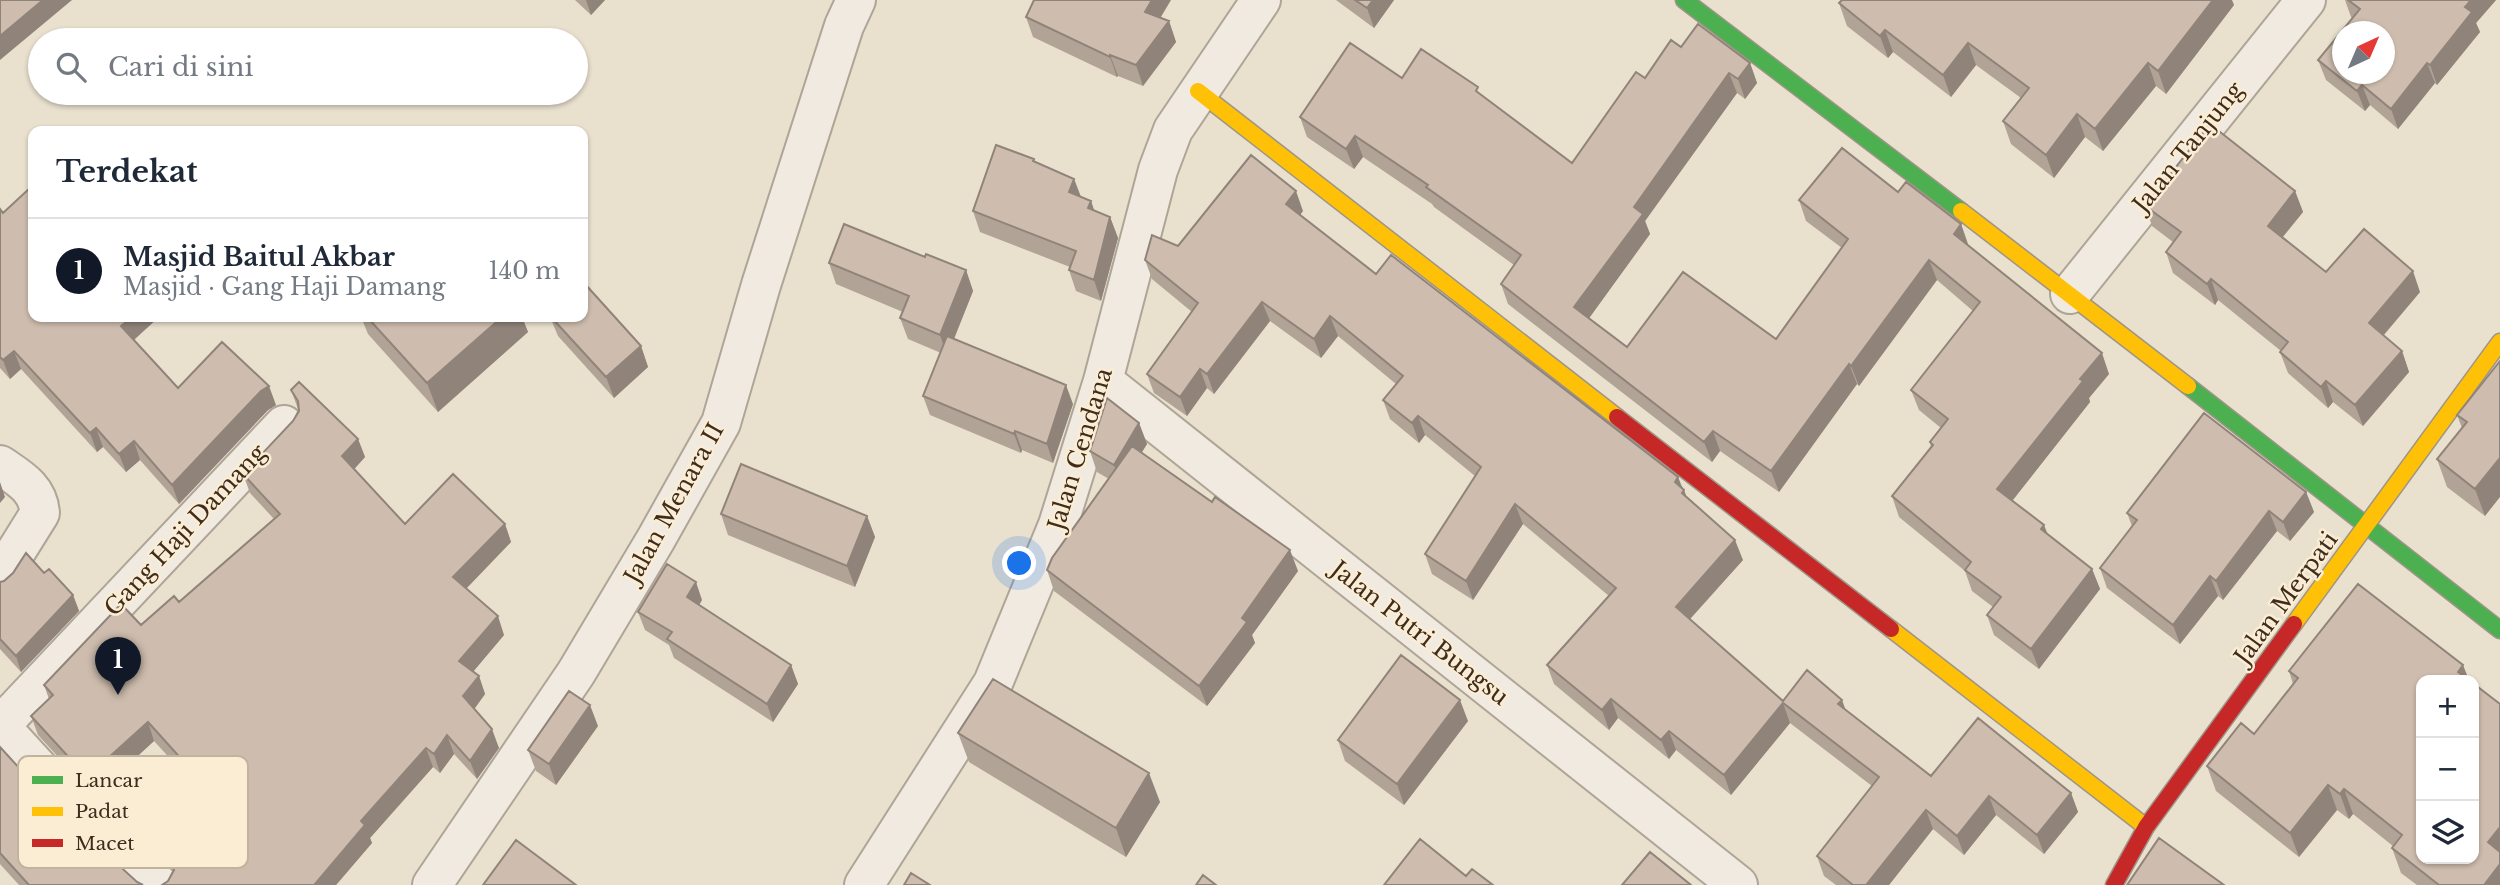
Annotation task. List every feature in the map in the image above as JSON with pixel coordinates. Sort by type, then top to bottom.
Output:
[{"type":"street","name":"Jalan Menara II","points":[[432,885],[576,673],[656,540],[721,422],[844,26],[856,0]]},
{"type":"street","name":"Jalan Cendana","points":[[864,885],[993,683],[1059,524],[1103,381],[1158,170],[1173,130],[1261,0]]},
{"type":"street","points":[[1684,0],[2070,294],[2500,630]]},
{"type":"street","name":"Jalan Tanjung","points":[[2070,294],[2292,5]]},
{"type":"street","points":[[1198,91],[2146,827]]},
{"type":"street","name":"Jalan Merpati","points":[[2113,885],[2146,827],[2500,342]]},
{"type":"street","name":"Jalan Putri Bungsu","points":[[1103,381],[1738,885]]},
{"type":"street","name":"Gang Haji Damang","points":[[0,726],[284,425]]},
{"type":"street","points":[[0,465],[30,486],[39,501],[40,513],[0,577]]},
{"type":"street","points":[[0,726],[27,756]]},
{"type":"street","points":[[140,868],[159,885]]},
{"type":"building","points":[[0,0],[43,0],[0,36]]},
{"type":"building","points":[[1034,0],[1152,0],[1145,12],[1169,21],[1136,65],[1110,57],[1026,17]]},
{"type":"building","points":[[1355,0],[1373,0],[1367,8]]},
{"type":"building","points":[[1842,0],[2213,0],[2158,71],[2148,63],[2095,129],[2077,114],[2046,155],[2003,121],[2029,88],[1968,43],[1943,75],[1885,30],[1880,36],[1839,3]]},
{"type":"building","points":[[2348,0],[2471,0],[2465,7],[2472,12],[2391,109],[2362,85],[2357,91],[2348,84],[2395,84],[2395,21],[2350,21],[2360,9]]},
{"type":"building","points":[[1698,24],[1750,63],[1738,79],[1729,73],[1634,207],[1643,214],[1574,307],[1627,347],[1683,272],[1776,339],[1848,239],[1799,200],[1842,148],[1898,192],[1906,182],[1961,224],[1954,234],[2102,353],[1997,489],[2044,525],[2041,529],[2092,569],[2031,649],[1987,615],[2001,597],[1965,570],[1971,562],[1892,496],[1933,445],[1930,442],[1948,419],[1911,390],[1980,302],[1929,260],[1771,471],[1713,431],[1704,442],[1501,284],[1521,255],[1426,187],[1428,185],[1355,136],[1346,149],[1300,117],[1350,43],[1402,78],[1421,49],[1478,87],[1476,91],[1572,163],[1636,72],[1645,78],[1671,40],[1681,47]]},
{"type":"building","points":[[2332,43],[2332,71],[2318,60]]},
{"type":"building","points":[[2210,124],[2295,191],[2268,226],[2326,272],[2364,229],[2413,271],[2369,323],[2402,351],[2355,405],[2326,381],[2321,387],[2280,352],[2288,342],[2211,279],[2207,284],[2166,252],[2181,232],[2145,206]]},
{"type":"building","points":[[996,145],[1034,159],[1033,161],[1074,179],[1069,192],[1091,201],[1088,208],[1110,217],[1094,280],[1069,270],[1076,251],[973,211]]},
{"type":"building","points":[[1251,155],[1296,191],[1286,204],[1376,274],[1391,255],[1678,477],[1675,482],[1684,490],[1682,493],[1735,540],[1676,607],[1783,701],[1807,670],[1842,700],[1838,704],[1931,776],[1978,718],[2071,793],[2037,835],[1989,796],[1957,836],[1926,810],[1866,885],[1853,885],[1817,856],[1879,777],[1783,703],[1724,775],[1669,731],[1661,740],[1611,699],[1602,710],[1547,665],[1616,588],[1515,504],[1466,581],[1425,554],[1481,467],[1418,416],[1412,423],[1383,400],[1403,376],[1330,316],[1314,339],[1262,302],[1207,374],[1200,369],[1180,397],[1147,374],[1198,303],[1145,260],[1152,235],[1178,246]]},
{"type":"building","points":[[28,190],[28,322],[126,322],[121,326],[178,388],[222,342],[269,386],[261,391],[172,485],[134,441],[119,454],[96,428],[90,433],[14,351],[3,360],[0,357],[0,209],[3,213]]},
{"type":"building","points":[[844,224],[925,257],[926,254],[966,270],[940,335],[900,318],[909,296],[829,263]]},
{"type":"building","points":[[588,287],[641,346],[606,377],[556,322],[588,322]]},
{"type":"building","points":[[372,322],[496,322],[427,383]]},
{"type":"building","points":[[947,336],[1066,385],[1047,444],[1015,431],[1014,434],[923,396]]},
{"type":"building","points":[[2500,361],[2500,458],[2475,489],[2437,459],[2467,422],[2457,415]]},
{"type":"building","points":[[299,382],[358,439],[342,456],[405,524],[453,474],[505,524],[453,577],[498,616],[459,661],[479,676],[463,696],[492,729],[470,761],[447,735],[434,754],[426,748],[361,821],[365,825],[316,885],[162,885],[168,881],[174,868],[248,868],[248,756],[179,756],[148,722],[110,756],[68,756],[31,716],[53,695],[44,685],[121,604],[141,625],[174,596],[179,602],[280,514],[243,474],[293,421],[299,411],[298,401],[291,390]]},
{"type":"building","points":[[1107,398],[1139,423],[1114,465],[1090,451]]},
{"type":"building","points":[[2204,413],[2306,492],[2283,522],[2269,511],[2216,581],[2210,576],[2173,625],[2100,568],[2137,520],[2127,513]]},
{"type":"building","points":[[1132,446],[1212,502],[1215,497],[1290,550],[1242,618],[1247,622],[1199,686],[1047,570],[1052,558]]},
{"type":"building","points":[[741,464],[867,516],[847,566],[721,514]]},
{"type":"building","points":[[26,553],[44,573],[49,569],[73,595],[16,656],[0,639],[0,582],[13,573]]},
{"type":"building","points":[[667,564],[696,582],[687,597],[791,665],[767,704],[667,639],[672,632],[638,612]]},
{"type":"building","points":[[2358,584],[2463,665],[2458,672],[2462,675],[2416,675],[2416,864],[2479,864],[2479,688],[2500,704],[2500,827],[2488,842],[2500,852],[2500,864],[2484,885],[2439,885],[2392,848],[2402,835],[2344,789],[2340,794],[2328,785],[2290,833],[2207,766],[2241,723],[2254,734],[2298,678],[2289,671]]},
{"type":"building","points":[[1401,655],[1460,700],[1397,784],[1338,740]]},
{"type":"building","points":[[993,679],[1149,773],[1116,828],[958,733]]},
{"type":"building","points":[[569,691],[590,705],[549,764],[528,750]]},
{"type":"building","points":[[0,747],[18,767],[18,868],[122,868],[143,885],[29,885],[0,853]]},
{"type":"building","points":[[2159,838],[2224,885],[2127,885]]},
{"type":"building","points":[[1420,839],[1466,876],[1472,869],[1493,885],[1384,885]]},
{"type":"building","points":[[516,840],[576,885],[483,885]]},
{"type":"building","points":[[1650,852],[1691,885],[1622,885]]},
{"type":"building","points":[[911,873],[930,885],[904,885]]},
{"type":"building","points":[[1203,875],[1216,885],[1196,885]]},
{"type":"traffic: fast","points":[[1684,0],[1961,211]]},
{"type":"traffic: fast","points":[[2188,386],[2500,630]]},
{"type":"traffic: slow","points":[[1198,91],[1617,417]]},
{"type":"traffic: slow","points":[[1961,211],[2188,386]]},
{"type":"traffic: slow","points":[[2294,624],[2500,342]]},
{"type":"traffic: slow","points":[[1891,629],[2146,827]]},
{"type":"traffic: jam","points":[[1617,417],[1891,629]]},
{"type":"traffic: jam","points":[[2114,885],[2146,827],[2294,624]]},
{"type":"place","name":"Masjid Baitul Akbar","points":[[118,695]]}]
